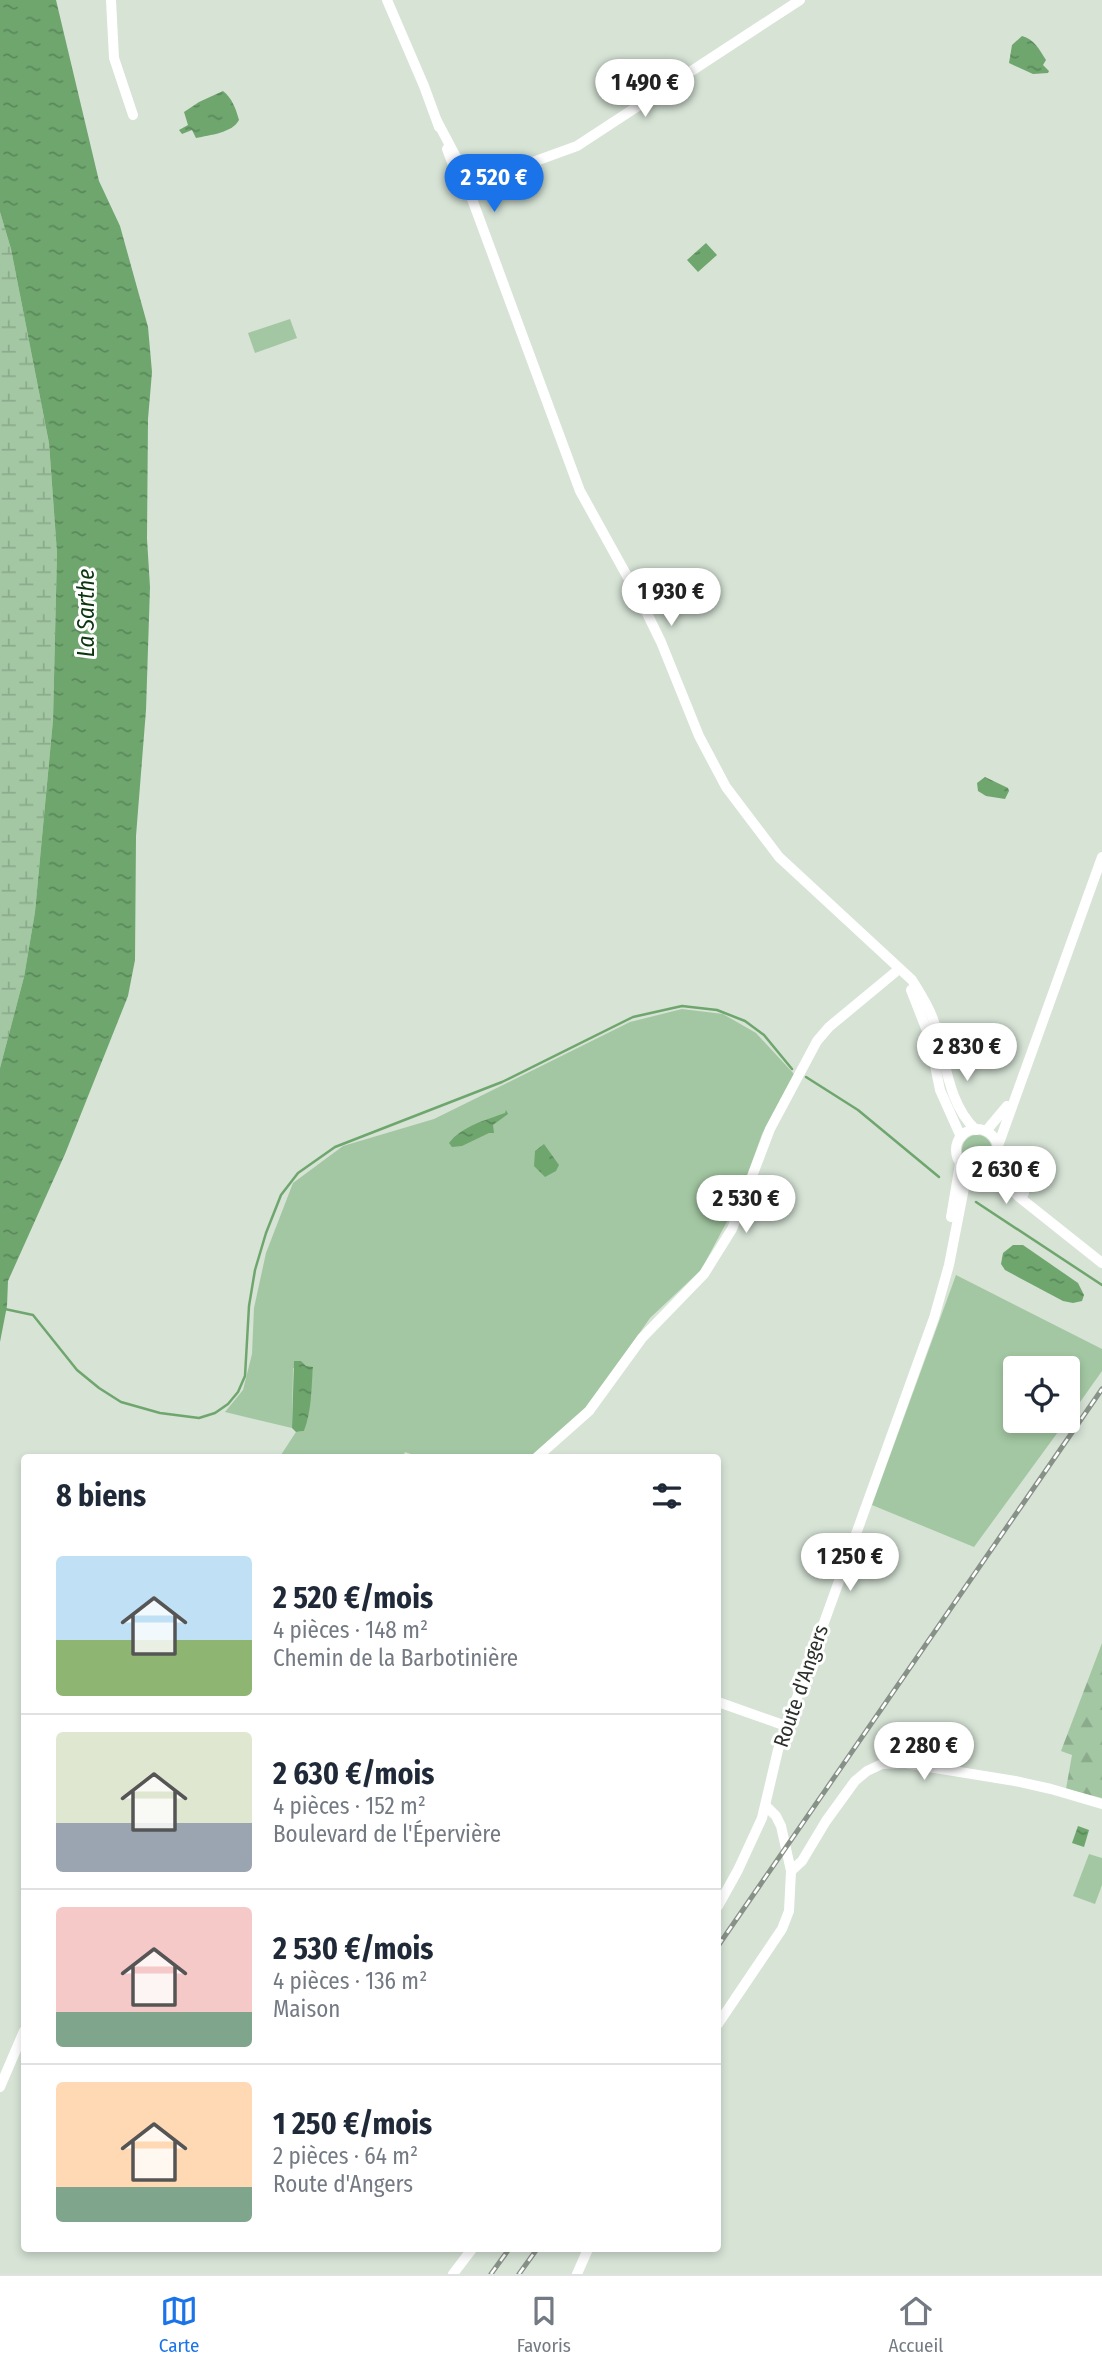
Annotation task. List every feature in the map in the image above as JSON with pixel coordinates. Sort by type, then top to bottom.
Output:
[{"type":"street","points":[[111,0],[114,58],[133,115]]},
{"type":"street","points":[[387,0],[438,121],[464,172],[575,478],[592,516],[642,603],[699,736],[726,787],[745,816],[779,857],[912,981],[933,1020],[953,1094],[965,1120],[993,1135],[999,1143]]},
{"type":"street","points":[[466,182],[508,171],[577,146],[800,0]]},
{"type":"street","points":[[980,1170],[993,1163],[998,1155],[999,1143],[1019,1082],[1102,858]]},
{"type":"street","points":[[899,969],[915,998],[929,1037],[940,1090],[961,1137]]},
{"type":"street","points":[[541,1454],[589,1411],[642,1339],[704,1274],[732,1229],[770,1129],[817,1041],[829,1027],[899,969]]},
{"type":"street","points":[[1019,1082],[1003,1113],[981,1130],[968,1132],[961,1137],[956,1150],[960,1164],[998,1176],[1043,1217],[1102,1263]]},
{"type":"street","points":[[998,1155],[1012,1178],[1043,1217]]},
{"type":"street","name":"Route d'Angers","points":[[949,1265],[950,1223],[960,1164]]},
{"type":"street","name":"Route d'Angers","points":[[721,1900],[748,1849],[766,1806],[786,1726],[934,1318],[949,1265],[964,1188],[980,1170]]},
{"type":"street","points":[[721,1703],[786,1726]]},
{"type":"street","points":[[791,1871],[802,1861],[855,1781],[882,1764],[904,1763],[1015,1781],[1102,1804]]},
{"type":"street","points":[[721,2020],[782,1929],[791,1901],[791,1871],[781,1826],[766,1806]]},
{"type":"street","points":[[0,2087],[21,2038]]},
{"type":"street","points":[[453,2274],[470,2252]]},
{"type":"street","points":[[577,2274],[587,2252]]},
{"type":"green space","points":[[0,212],[11,249],[49,443],[57,553],[53,720],[35,912],[24,977],[0,1068]]},
{"type":"green space","points":[[290,319],[297,338],[255,353],[248,333]]},
{"type":"green space","points":[[682,1009],[723,1014],[756,1033],[794,1074],[762,1134],[738,1201],[701,1270],[650,1318],[587,1408],[535,1454],[282,1454],[296,1432],[304,1431],[313,1368],[293,1368],[292,1428],[225,1412],[243,1390],[252,1354],[254,1308],[266,1253],[293,1183],[343,1146],[434,1119],[630,1022]]},
{"type":"green space","points":[[977,1135],[988,1139],[992,1150],[988,1161],[977,1165],[966,1161],[962,1150],[966,1139]]},
{"type":"green space","points":[[956,1275],[1102,1349],[1102,1371],[1080,1402],[1080,1356],[1003,1356],[1003,1433],[1057,1433],[974,1547],[872,1505]]},
{"type":"green space","points":[[1102,1643],[1102,1798],[1066,1789],[1072,1755],[1061,1751]]},
{"type":"green space","points":[[1089,1854],[1102,1858],[1102,1885],[1095,1904],[1073,1896]]},
{"type":"water","name":"La Sarthe","points":[[0,0],[56,0],[99,181],[120,226],[148,327],[152,372],[148,419],[147,539],[150,587],[146,710],[136,836],[135,960],[128,996],[65,1154],[8,1281],[7,1306],[0,1342],[0,1068],[24,977],[35,912],[53,720],[57,553],[49,443],[11,249],[0,212]]},
{"type":"water","points":[[1022,36],[1030,39],[1038,48],[1046,60],[1043,65],[1048,73],[1033,74],[1009,63],[1012,45]]},
{"type":"water","points":[[223,91],[235,108],[239,120],[236,124],[220,133],[196,138],[192,130],[182,134],[179,130],[188,125],[184,112]]},
{"type":"water","points":[[706,243],[717,255],[698,272],[687,260]]},
{"type":"water","points":[[985,777],[1008,788],[1005,799],[986,796],[978,791],[977,783]]},
{"type":"water","points":[[506,1110],[508,1114],[493,1125],[494,1133],[462,1146],[452,1147],[449,1143],[467,1128],[505,1113]]},
{"type":"water","points":[[544,1144],[559,1165],[556,1171],[545,1177],[534,1166],[535,1151]]},
{"type":"water","points":[[1013,1245],[1023,1245],[1078,1283],[1084,1295],[1082,1301],[1063,1301],[1005,1270],[1001,1264],[1003,1253]]},
{"type":"water","points":[[294,1361],[301,1361],[306,1366],[313,1367],[307,1423],[304,1431],[296,1432],[292,1428]]},
{"type":"water","points":[[1078,1826],[1089,1830],[1084,1847],[1072,1843]]},
{"type":"waterway","points":[[0,1308],[33,1315],[77,1370],[121,1402],[160,1413],[199,1418],[215,1413],[228,1404],[238,1392],[245,1376],[249,1306],[255,1270],[281,1195],[298,1173],[335,1147],[502,1082],[633,1017],[682,1006],[717,1010],[745,1021],[764,1035],[792,1069]]},
{"type":"waterway","points":[[806,1077],[858,1110],[939,1177]]},
{"type":"waterway","points":[[976,1202],[1102,1285]]},
{"type":"railway","points":[[721,1942],[1102,1389]]},
{"type":"railway","points":[[491,2274],[507,2252]]},
{"type":"railway","points":[[519,2274],[535,2252]]}]
